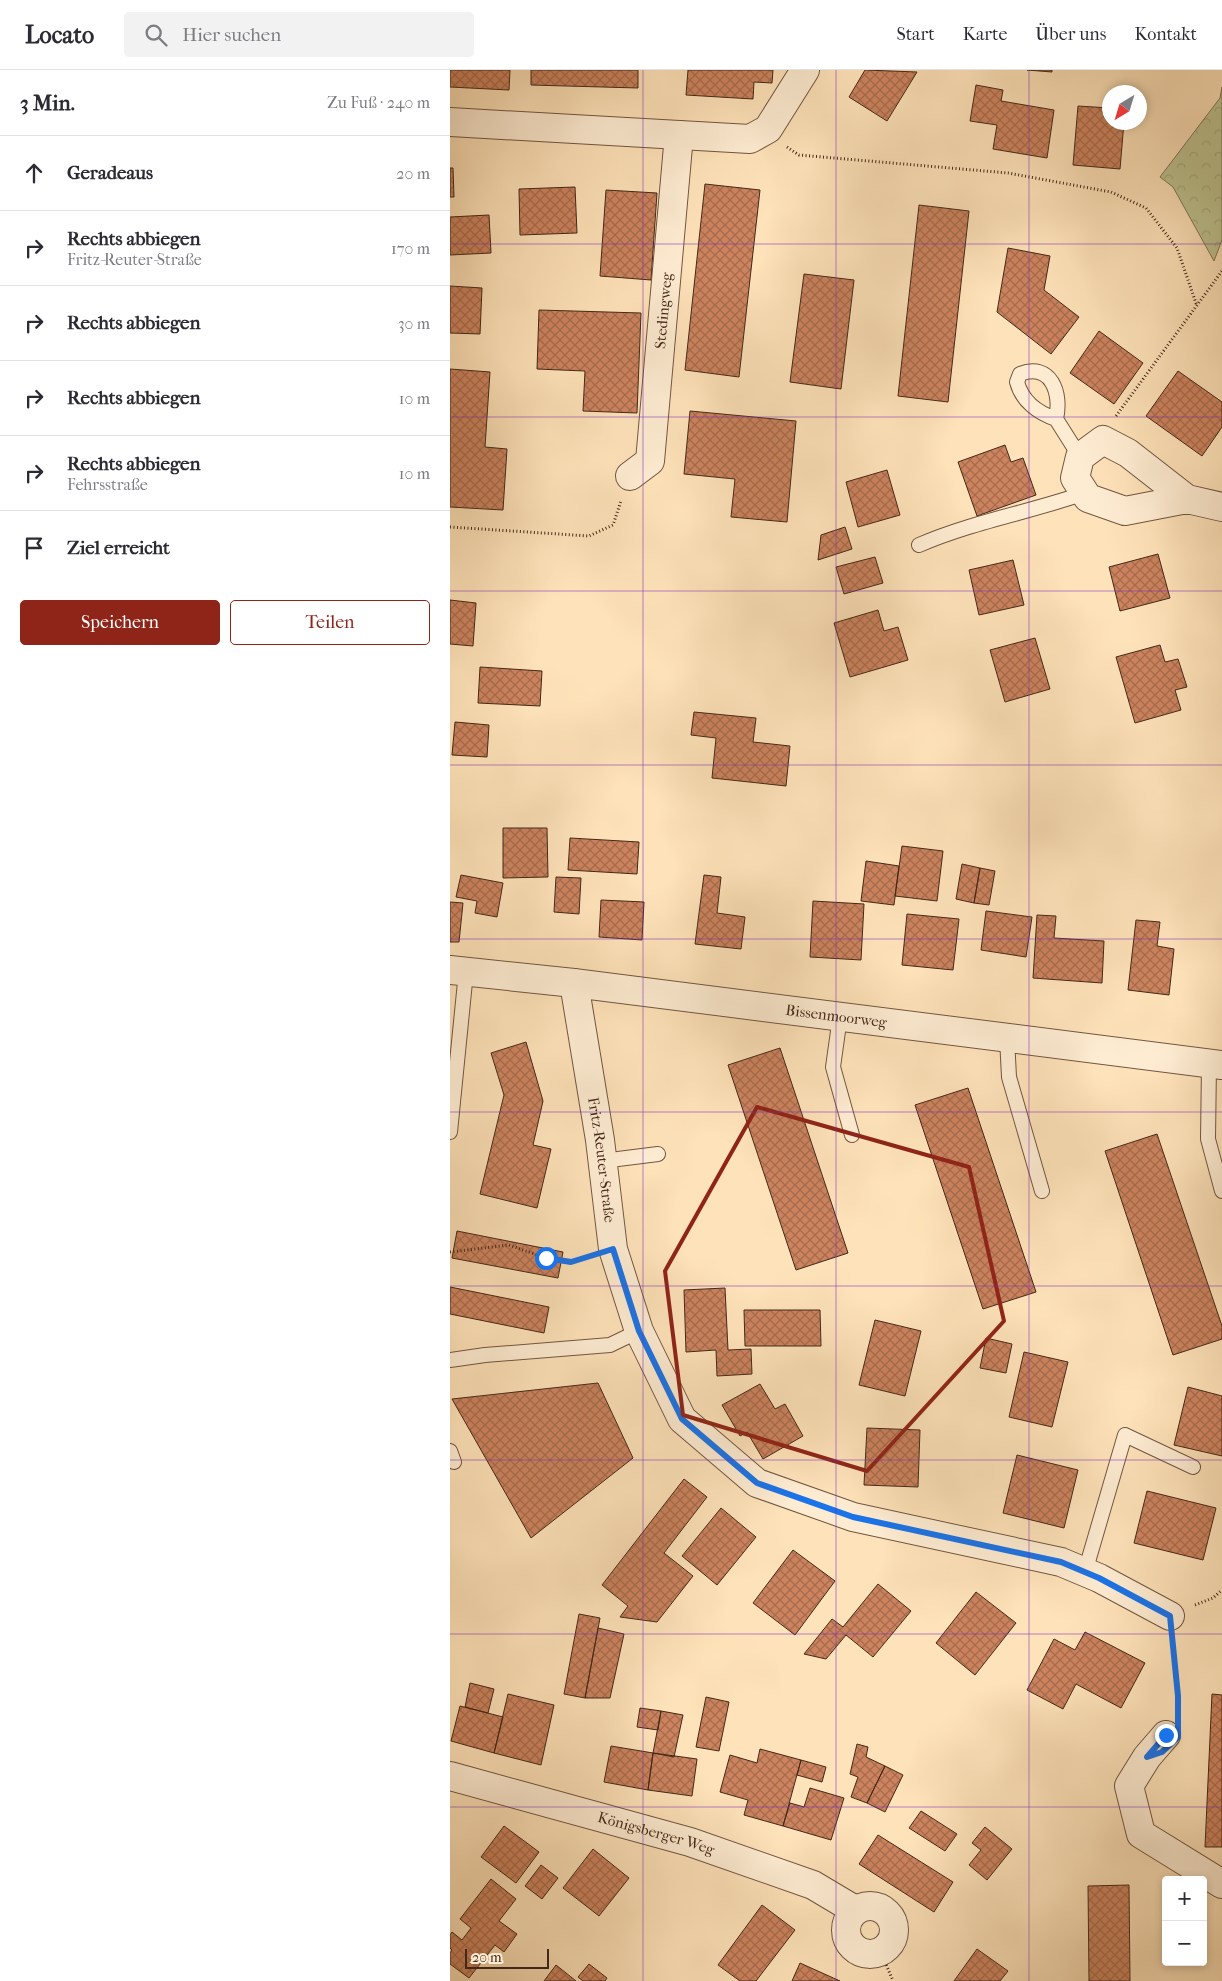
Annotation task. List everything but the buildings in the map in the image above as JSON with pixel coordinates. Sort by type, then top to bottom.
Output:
[{"type":"street","points":[[450,122],[750,139],[768,129],[804,70]]},
{"type":"street","name":"Stedingweg","points":[[630,476],[650,461],[679,135]]},
{"type":"street","points":[[1187,499],[1128,453],[1103,440],[1080,457],[1075,478],[1088,498],[1125,510],[1187,499],[1222,507]]},
{"type":"street","name":"Bissenmoorweg","points":[[458,971],[574,983],[1215,1065]]},
{"type":"street","name":"Fritz-Reuter-Straße","points":[[574,983],[602,1161],[613,1249],[639,1331],[682,1419],[757,1483],[853,1517],[1061,1562],[1085,1572],[1170,1616]]},
{"type":"street","points":[[1172,1724],[1147,1757],[1129,1786],[1141,1834],[1222,1884]]},
{"type":"street","name":"Königsberger Weg","points":[[450,1776],[690,1842],[813,1885],[855,1910]]},
{"type":"street","points":[[870,1905],[886,1910],[891,1917],[895,1933],[892,1941],[881,1952],[873,1954],[858,1951],[848,1939],[846,1924],[855,1910],[870,1905]]},
{"type":"lane","points":[[1056,418],[1080,457]]},
{"type":"lane","points":[[919,546],[950,532],[1040,508],[1085,493]]},
{"type":"lane","points":[[450,1132],[458,971]]},
{"type":"lane","points":[[840,1017],[833,1067],[852,1135]]},
{"type":"lane","points":[[1007,1038],[1009,1077],[1042,1191]]},
{"type":"lane","points":[[1215,1065],[1208,1139],[1222,1190]]},
{"type":"lane","points":[[602,1161],[658,1154]]},
{"type":"lane","points":[[450,1360],[485,1355],[610,1345],[639,1331]]},
{"type":"lane","points":[[1085,1572],[1125,1435],[1193,1468]]},
{"type":"path","points":[[768,129],[779,141],[799,155],[1008,173],[1111,192],[1146,208],[1177,248],[1198,306]]},
{"type":"path","points":[[1103,440],[1111,423],[1222,271]]},
{"type":"path","points":[[450,527],[589,536],[613,525],[630,476]]},
{"type":"path","points":[[450,1252],[509,1245],[546,1258],[571,1262],[613,1249]]},
{"type":"path","points":[[1170,1616],[1172,1724]]},
{"type":"path","points":[[881,1952],[893,1981]]},
{"type":"highlighted area","points":[[757,1107],[969,1167],[1004,1321],[867,1471],[683,1415],[665,1271]]},
{"type":"green space","points":[[1222,87],[1222,240],[1214,261],[1173,187],[1160,177],[1220,98]]},
{"type":"route","points":[[546,1258],[571,1262],[613,1249],[639,1331],[682,1419],[757,1483],[853,1517],[1061,1562],[1099,1578],[1170,1616],[1178,1696],[1178,1737],[1162,1752],[1147,1757],[1166,1735]]}]
